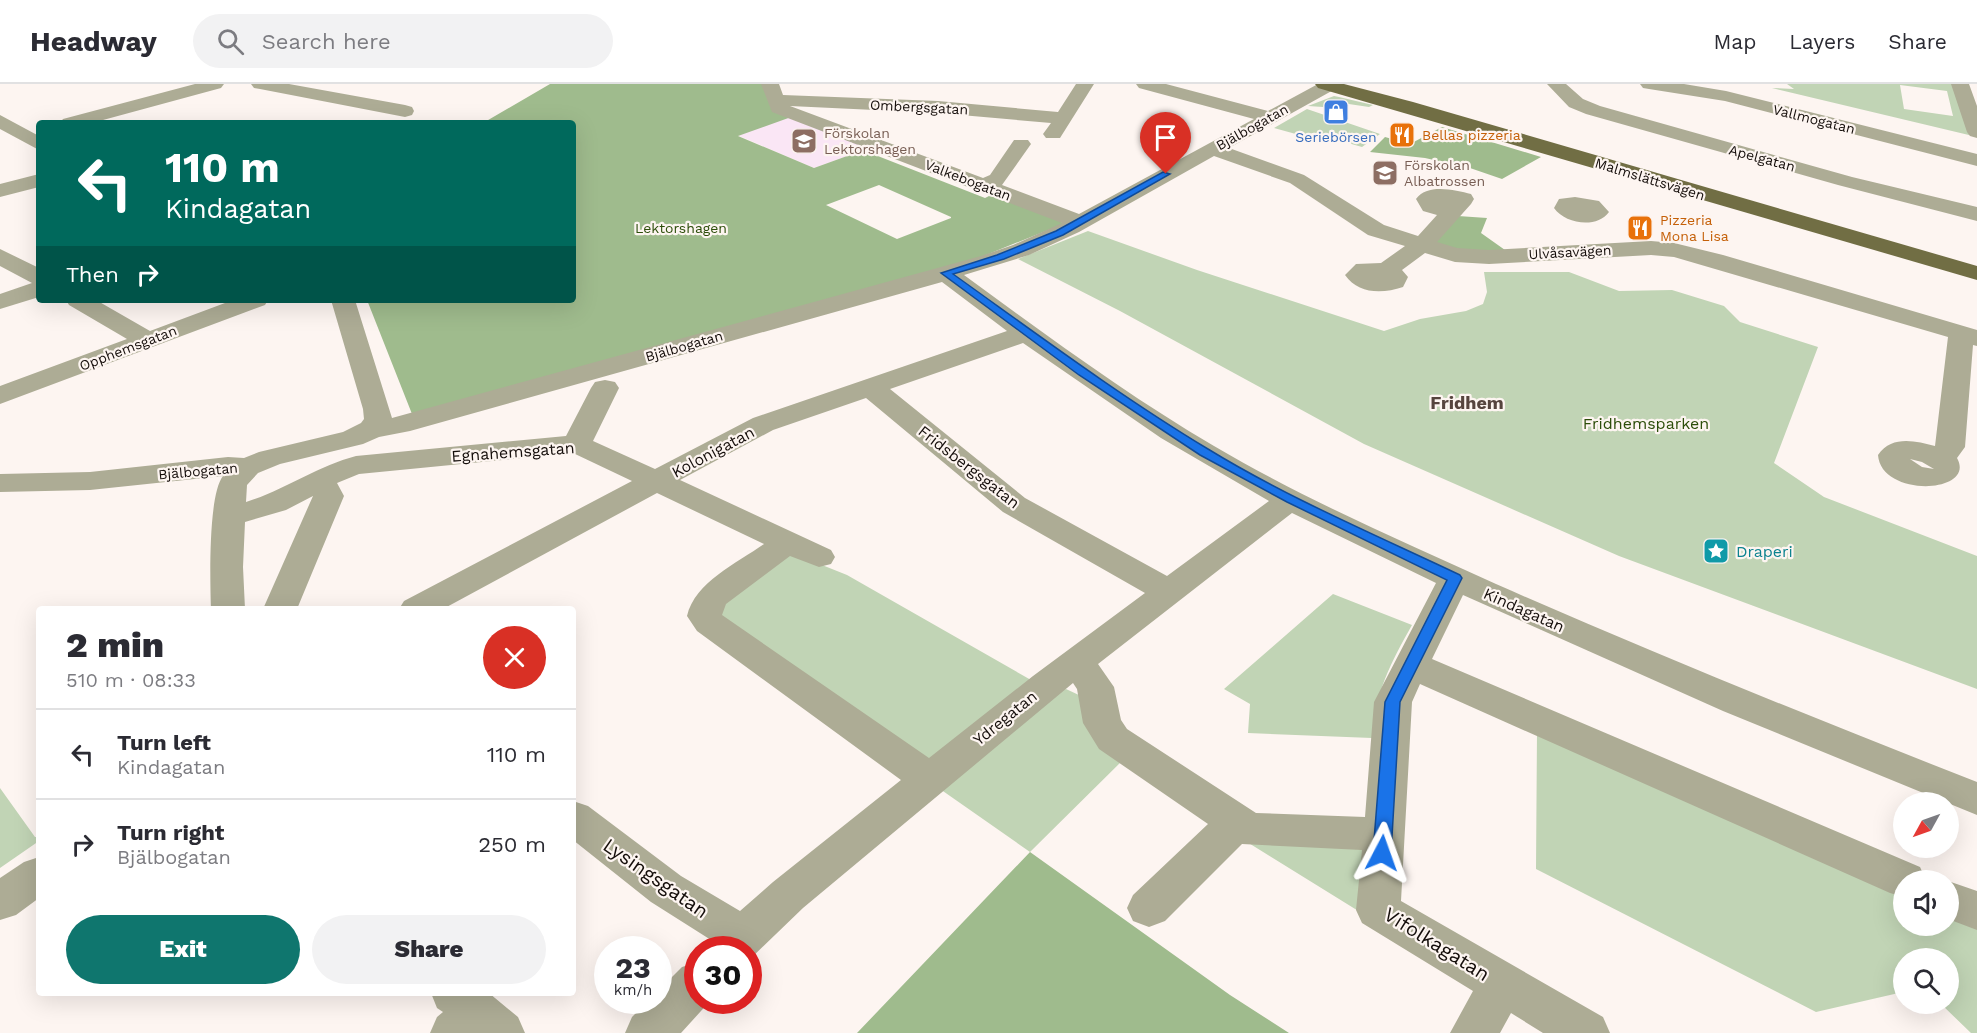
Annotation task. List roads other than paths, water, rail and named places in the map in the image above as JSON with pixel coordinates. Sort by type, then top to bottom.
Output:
[{"type":"main road","name":"Malmslättsvägen","points":[[1328,84],[1483,128],[1770,215],[1977,273]]},
{"type":"main road","name":"Malmslättsvägen","points":[[1353,84],[1489,122],[1779,209],[1977,263]]},
{"type":"street","points":[[81,120],[215,84]]},
{"type":"street","points":[[260,84],[405,111]]},
{"type":"street","points":[[868,104],[880,84]]},
{"type":"street","name":"Ombergsgatan","points":[[773,92],[868,104],[938,107],[1058,126],[1085,84]]},
{"type":"street","points":[[1145,84],[1270,117]]},
{"type":"street","name":"Bjälbogatan","points":[[0,483],[90,481],[228,466],[247,467],[270,458],[353,438],[372,429],[400,425],[946,273],[1021,250],[1080,222],[1328,84]]},
{"type":"street","name":"Apelgatan","points":[[1556,84],[1576,103],[1593,110],[1845,181],[1977,214]]},
{"type":"street","name":"Vallmogatan","points":[[1649,84],[1715,89],[1977,160]]},
{"type":"street","points":[[1960,84],[1977,132]]},
{"type":"street","name":"Valkebogatan","points":[[773,92],[779,108],[1080,222]]},
{"type":"street","points":[[0,121],[34,137]]},
{"type":"street","points":[[984,186],[997,179],[1022,144]]},
{"type":"street","name":"Ulvåsavägen","points":[[1211,149],[1292,176],[1370,227],[1455,255],[1478,257],[1651,248],[1683,252],[1969,335]]},
{"type":"street","points":[[0,191],[36,181]]},
{"type":"street","points":[[1386,270],[1422,245],[1451,212]]},
{"type":"street","points":[[1583,216],[1593,251]]},
{"type":"street","points":[[0,256],[36,276]]},
{"type":"street","name":"Kindagatan","points":[[946,273],[1026,333],[1204,452],[1291,500],[1455,578],[1688,683],[1977,799]]},
{"type":"street","points":[[0,302],[36,290]]},
{"type":"street","points":[[83,303],[149,340]]},
{"type":"street","name":"Opphemsgatan","points":[[0,396],[248,303]]},
{"type":"street","points":[[344,303],[377,409],[378,419],[372,429]]},
{"type":"street","name":"Kolonigatan","points":[[422,606],[763,424],[1026,333]]},
{"type":"street","points":[[1936,457],[1945,454],[1950,447],[1969,335]]},
{"type":"street","name":"Fridsbergsgatan","points":[[870,387],[1014,504],[1169,592]]},
{"type":"street","points":[[577,444],[605,388]]},
{"type":"street","name":"Egnahemsgatan","points":[[229,517],[275,503],[356,465],[577,444],[819,557]]},
{"type":"street","points":[[228,606],[226,567],[232,484],[247,467]]},
{"type":"street","points":[[281,606],[329,496],[327,490],[314,483]]},
{"type":"street","name":"Ydregatan","points":[[743,936],[929,779],[1077,661],[1291,500]]},
{"type":"street","points":[[787,543],[714,596],[707,603],[704,616],[709,623],[929,779]]},
{"type":"street","points":[[1077,661],[1095,687],[1102,723],[1113,739],[1248,830],[1384,834],[1390,711],[1455,578]]},
{"type":"street","points":[[1411,664],[1449,683],[1893,875]]},
{"type":"street","name":"Lysingsgatan","points":[[576,819],[726,936]]},
{"type":"street","points":[[1149,908],[1237,822]]},
{"type":"street","name":"Vifolkagatan","points":[[1384,834],[1377,910],[1586,1033]]},
{"type":"street","points":[[0,902],[36,877]]},
{"type":"street","points":[[1959,904],[1977,911]]},
{"type":"street","name":"Vifolkagatan","points":[[1474,1033],[1502,984]]},
{"type":"street","points":[[649,1033],[684,997]]},
{"type":"place","name":"Seriebörsen","points":[[1336,112]]},
{"type":"place","name":"Bellas pizzeria","points":[[1402,135]]},
{"type":"place","name":"Förskolan Lektorshagen","points":[[804,141]]},
{"type":"place","name":"Förskolan Albatrossen","points":[[1385,173]]},
{"type":"place","name":"Pizzeria Mona Lisa","points":[[1640,228]]},
{"type":"place","name":"Draperi","points":[[1716,551]]},
{"type":"district","name":"Fridhem","points":[[1467,402]]},
{"type":"park label","name":"Lektorshagen","points":[[681,228]]},
{"type":"park label","name":"Fridhemsparken","points":[[1646,423]]}]
